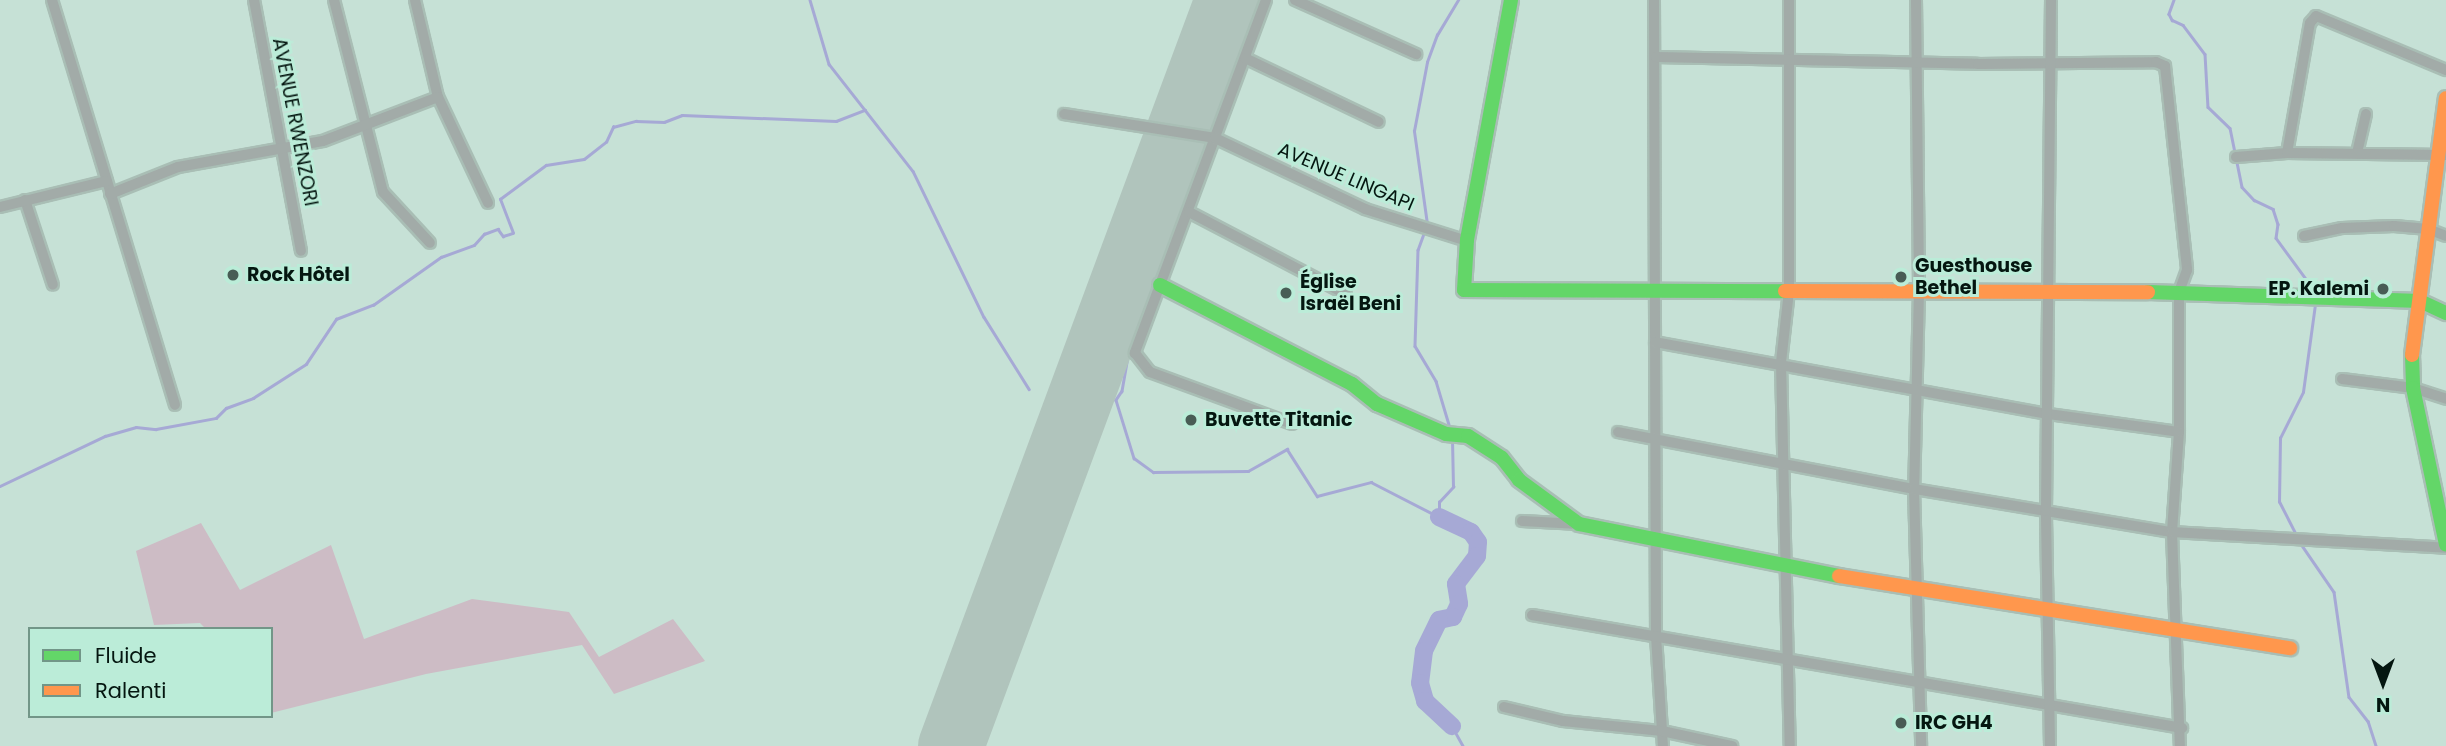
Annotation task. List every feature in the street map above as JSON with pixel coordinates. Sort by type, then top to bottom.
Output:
[{"type":"street","points":[[52,0],[175,405]]},
{"type":"street","name":"AVENUE RWENZORI","points":[[254,0],[301,251]]},
{"type":"street","points":[[334,0],[383,192],[430,243]]},
{"type":"street","points":[[415,0],[438,97],[488,203]]},
{"type":"street","points":[[1266,0],[1189,212],[1136,343],[1137,360],[1143,367],[1292,424]]},
{"type":"street","points":[[1295,0],[1416,54]]},
{"type":"street","points":[[1511,0],[1467,241],[1464,290],[2268,294],[2307,300],[2420,301],[2446,313]]},
{"type":"street","points":[[1654,0],[1655,342],[1659,538],[1656,636],[1662,746]]},
{"type":"street","points":[[1789,0],[1788,291],[1781,362],[1789,564],[1787,659],[1790,746]]},
{"type":"street","points":[[1916,0],[1919,291],[1914,489],[1920,592],[1921,746]]},
{"type":"street","points":[[2050,0],[2051,292],[2046,511],[2050,746]]},
{"type":"street","points":[[2287,153],[2310,23],[2316,16],[2446,70]]},
{"type":"street","points":[[1656,57],[1790,58],[1915,63],[2155,62],[2165,66],[2187,270],[2179,292],[2179,432],[2172,532],[2182,728],[2180,746]]},
{"type":"street","points":[[1245,58],[1379,122]]},
{"type":"street","points":[[110,194],[178,167],[282,148],[365,128],[438,97]]},
{"type":"street","points":[[1618,432],[1914,489],[2172,532],[2446,546],[2440,484],[2413,388],[2412,351],[2441,154],[2446,98]]},
{"type":"street","name":"AVENUE LINGAPI","points":[[1064,114],[1214,138],[1365,209],[1467,241]]},
{"type":"street","points":[[2357,153],[2366,114]]},
{"type":"street","points":[[2236,157],[2287,153],[2441,154]]},
{"type":"street","points":[[0,207],[107,181]]},
{"type":"street","points":[[25,200],[53,285]]},
{"type":"street","points":[[1189,212],[1346,294]]},
{"type":"street","points":[[2304,236],[2342,228],[2428,229],[2446,236]]},
{"type":"street","points":[[1160,285],[1352,384],[1377,404],[1446,434],[1468,436],[1502,458],[1519,480],[1579,524]]},
{"type":"street","points":[[1655,342],[1781,362],[2048,414],[2179,432]]},
{"type":"street","points":[[2342,379],[2413,388],[2446,399]]},
{"type":"street","points":[[1522,521],[1579,524],[1920,592],[2049,609],[2290,648]]},
{"type":"street","points":[[1532,615],[2049,708],[2182,728]]},
{"type":"street","points":[[1504,707],[1563,721],[1662,731],[1732,746]]},
{"type":"shaded area","points":[[1197,0],[1251,0],[972,746],[926,746]]},
{"type":"shaded area","points":[[201,523],[240,590],[331,545],[364,639],[472,599],[569,612],[599,657],[673,619],[705,661],[614,694],[582,645],[426,674],[273,712],[273,627],[204,627],[200,623],[154,625],[136,551]]},
{"type":"waterway","points":[[810,0],[829,64],[913,171],[984,317],[1029,389]]},
{"type":"waterway","points":[[1427,224],[1414,131],[1427,62],[1437,35],[1458,0]]},
{"type":"waterway","points":[[2174,0],[2169,14],[2172,20],[2183,25],[2205,54],[2208,107],[2230,128],[2242,187],[2254,200],[2273,209],[2278,224],[2276,238],[2317,294]]},
{"type":"waterway","points":[[0,486],[105,436],[136,427],[156,429],[216,418],[226,408],[253,398],[306,364],[336,319],[373,305],[441,257],[474,245],[484,234],[498,229],[503,236],[513,233],[500,199],[546,165],[584,159],[606,142],[613,127],[636,121],[664,122],[682,115],[836,121],[865,110]]},
{"type":"waterway","points":[[1425,231],[1418,250],[1415,346],[1436,381],[1450,428]]},
{"type":"waterway","points":[[1173,236],[1129,351],[1122,391],[1116,400],[1134,458],[1153,472],[1248,471],[1287,449],[1317,496],[1371,482],[1439,517],[1439,502],[1453,487],[1452,438]]},
{"type":"waterway","points":[[2296,535],[2279,502],[2280,438],[2303,392],[2315,304]]},
{"type":"waterway","points":[[1439,517],[1471,532],[1478,542],[1477,556],[1456,584],[1459,604],[1453,617],[1439,620],[1424,651],[1420,683],[1425,701],[1452,726]]},
{"type":"waterway","points":[[2301,544],[2334,592],[2349,697],[2368,721],[2376,746]]},
{"type":"waterway","points":[[1452,726],[1463,746]]},
{"type":"runway","points":[[951,746],[1228,0]]},
{"type":"traffic: fast","points":[[1511,0],[1467,240],[1464,290],[1785,291]]},
{"type":"traffic: fast","points":[[1160,285],[1352,384],[1377,404],[1446,434],[1468,436],[1502,458],[1519,480],[1579,524],[1839,576]]},
{"type":"traffic: fast","points":[[2148,292],[2420,301],[2446,313]]},
{"type":"traffic: fast","points":[[2412,355],[2413,388],[2446,545]]},
{"type":"traffic: slow","points":[[2412,355],[2446,98]]},
{"type":"traffic: slow","points":[[1785,291],[2148,292]]},
{"type":"traffic: slow","points":[[1839,576],[2290,648]]},
{"type":"place","name":"Rock Hôtel","points":[[233,275]]},
{"type":"place","name":"Guesthouse Bethel","points":[[1901,277]]},
{"type":"place","name":"EP. Kalemi","points":[[2383,289]]},
{"type":"place","name":"Église Israël Beni","points":[[1286,293]]},
{"type":"place","name":"Buvette Titanic","points":[[1191,420]]},
{"type":"place","name":"IRC GH4","points":[[1901,723]]}]
